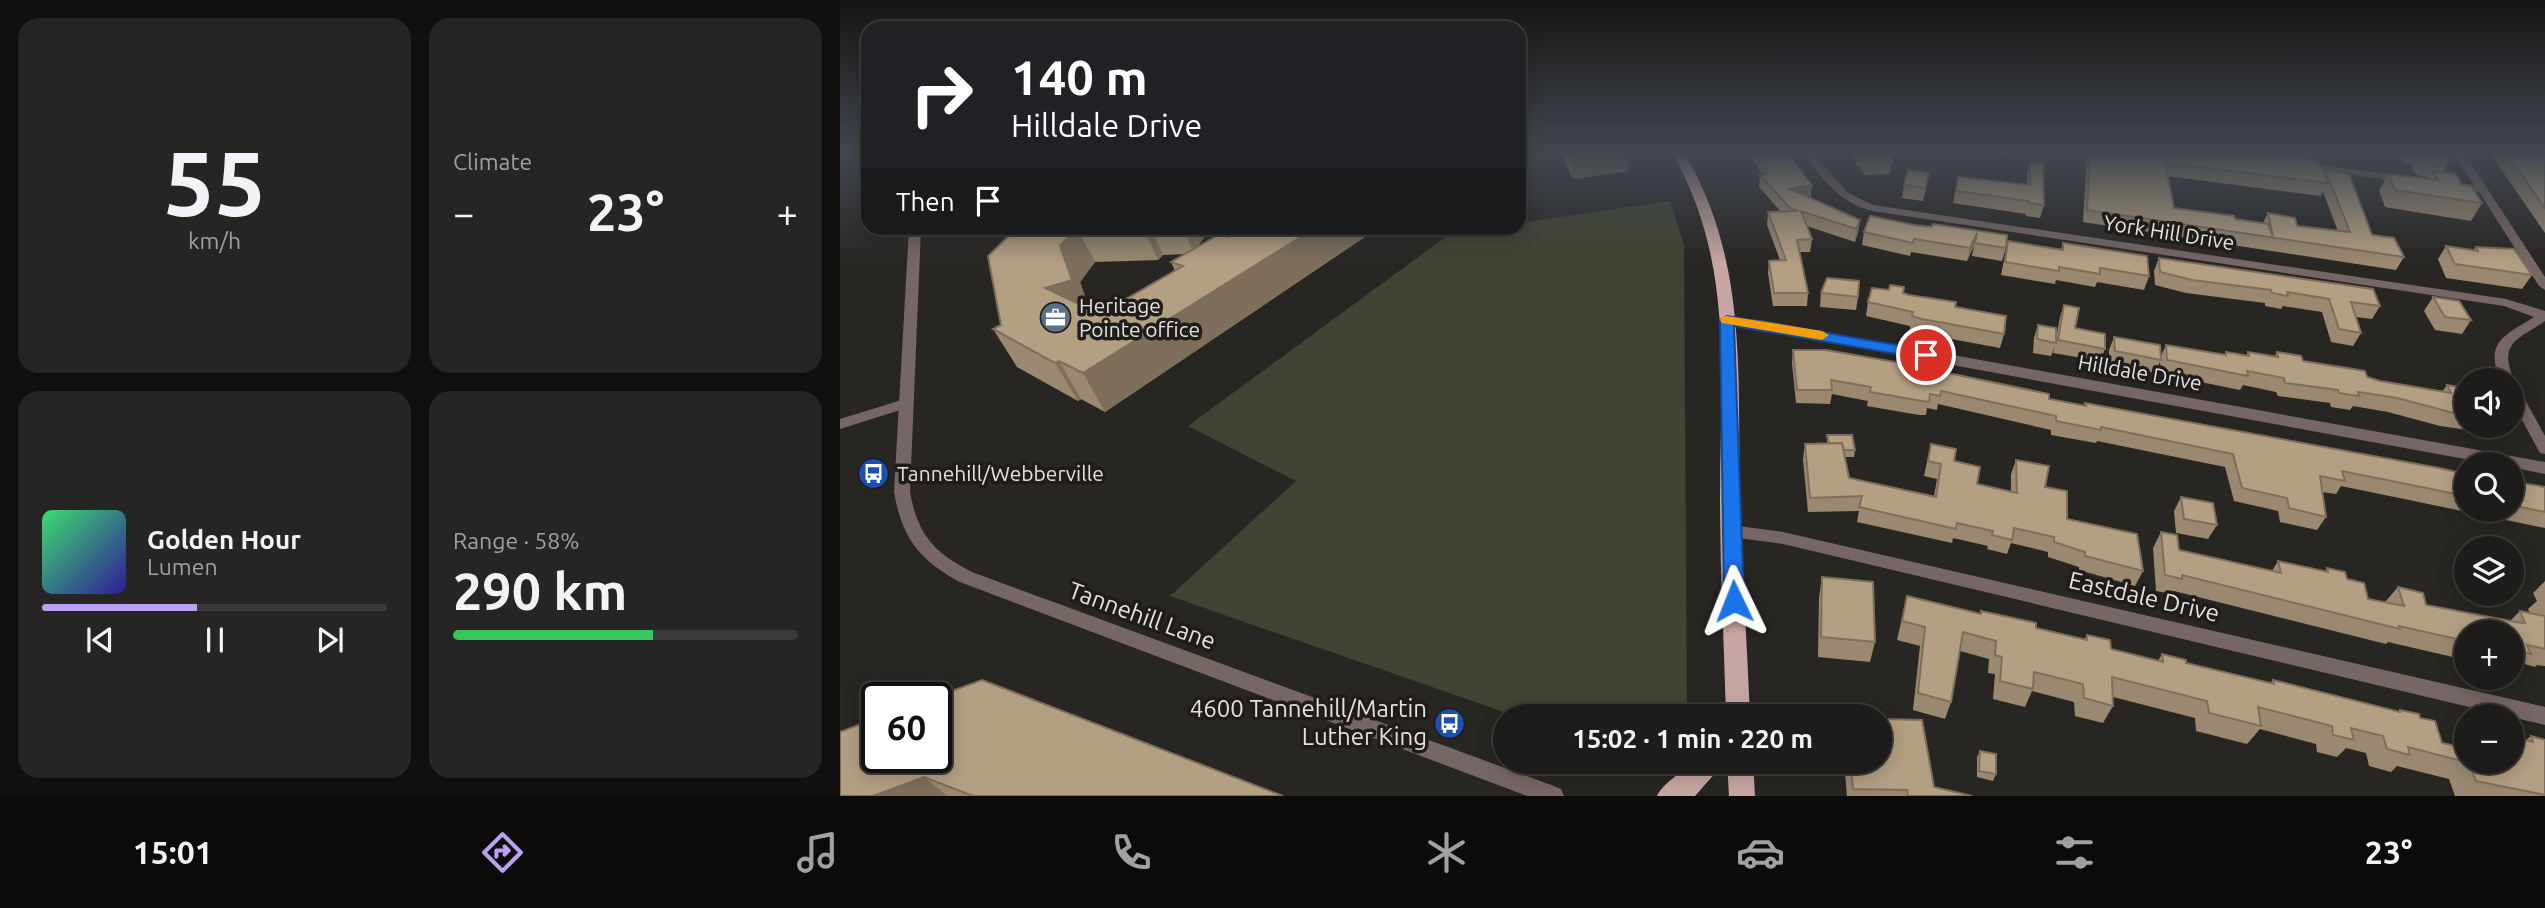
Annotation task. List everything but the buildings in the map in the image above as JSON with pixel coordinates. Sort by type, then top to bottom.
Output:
[{"type":"main road","points":[[1698,190],[1705,203],[1715,239],[1727,320],[1738,704]]},
{"type":"main road","points":[[1670,796],[1699,774]]},
{"type":"main road","points":[[1741,774],[1742,796]]},
{"type":"street","name":"York Hill Drive","points":[[1838,190],[1864,206],[2506,303],[2545,316]]},
{"type":"street","points":[[2483,190],[2545,286]]},
{"type":"street","name":"Tannehill Lane","points":[[915,235],[902,465],[905,517],[916,540],[942,565],[966,577],[1553,796]]},
{"type":"street","points":[[2503,368],[2500,358],[2501,346],[2508,337],[2545,316]]},
{"type":"street","name":"Hilldale Drive","points":[[1727,320],[1778,327],[2545,468]]},
{"type":"street","points":[[840,424],[905,404]]},
{"type":"street","points":[[2524,411],[2545,449]]},
{"type":"street","name":"Eastdale Drive","points":[[1731,531],[1783,538],[2545,716]]},
{"type":"green space","points":[[1670,201],[1684,245],[1687,704],[1493,704],[1493,708],[1170,596],[1296,481],[1188,426],[1448,235],[1526,235],[1526,222]]},
{"type":"slow traffic","points":[[1727,320],[1822,335]]},
{"type":"place","name":"Heritage Pointe office","points":[[1056,318]]},
{"type":"place","name":"Tannehill/Webberville","points":[[874,474]]},
{"type":"place","name":"4600 Tannehill/Martin Luther King","points":[[1450,723]]},
{"type":"route","points":[[1734,601],[1727,320],[1926,355]]}]
